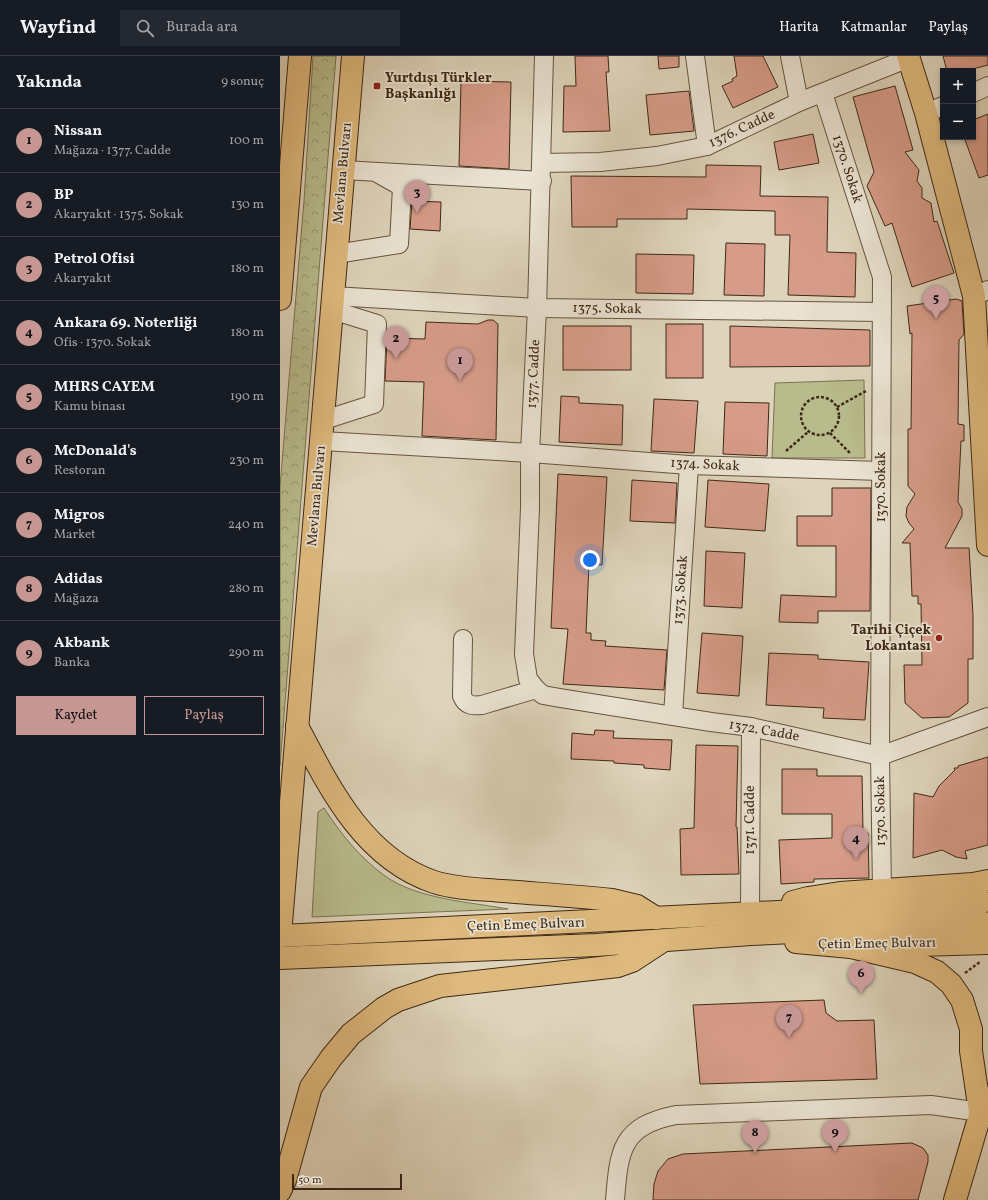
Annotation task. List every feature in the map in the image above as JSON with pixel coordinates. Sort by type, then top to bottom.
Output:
[{"type":"main road","points":[[280,299],[300,56]]},
{"type":"main road","name":"Mevlana Bulvarı","points":[[280,935],[353,56]]},
{"type":"main road","points":[[909,57],[935,109],[981,293],[988,545]]},
{"type":"main road","points":[[297,726],[337,798],[361,830],[383,853],[414,873],[449,886],[612,900],[637,906],[656,918]]},
{"type":"main road","name":"Çetin Emeç Bulvarı","points":[[773,912],[790,903],[813,896],[973,884],[988,880]]},
{"type":"main road","name":"Çetin Emeç Bulvarı","points":[[280,935],[594,922],[773,912],[985,932]]},
{"type":"main road","name":"Çetin Emeç Bulvarı","points":[[280,958],[596,945],[768,934],[985,932]]},
{"type":"main road","name":"Çetin Emeç Bulvarı","points":[[768,934],[806,944],[851,947],[985,932]]},
{"type":"main road","points":[[280,1191],[285,1180],[311,1087],[331,1058],[351,1034],[384,1008],[398,1000],[440,986],[618,966],[632,961],[663,940]]},
{"type":"main road","points":[[851,947],[915,962],[936,972],[951,984],[962,1000],[970,1029],[980,1112]]},
{"type":"main road","points":[[955,1200],[980,1112],[988,1090]]},
{"type":"street","name":"1377. Cadde","points":[[536,690],[528,679],[524,654],[530,508],[530,453],[542,172],[544,56]]},
{"type":"street","points":[[695,56],[707,146]]},
{"type":"street","points":[[790,56],[799,102]]},
{"type":"street","name":"1376. Cadde","points":[[343,170],[374,172],[542,172],[600,162],[656,156],[707,146],[799,102],[909,57]]},
{"type":"street","points":[[976,92],[988,86]]},
{"type":"street","name":"1370. Sokak","points":[[823,93],[882,277],[882,382],[874,471],[882,890]]},
{"type":"street","points":[[336,254],[399,244],[402,187],[374,172]]},
{"type":"street","points":[[323,430],[374,404],[377,324],[332,303]]},
{"type":"street","name":"1375. Sokak","points":[[332,303],[537,308],[882,312]]},
{"type":"street","name":"1374. Sokak","points":[[323,430],[530,453],[689,464],[874,471]]},
{"type":"street","name":"1373. Sokak","points":[[673,716],[689,464]]},
{"type":"street","points":[[463,640],[462,696],[466,703],[474,706],[482,705],[536,690]]},
{"type":"street","name":"1372. Cadde","points":[[536,690],[543,695],[560,698],[751,727],[880,756]]},
{"type":"street","points":[[880,756],[988,718]]},
{"type":"street","name":"1371. Cadde","points":[[750,913],[751,727]]},
{"type":"street","points":[[615,1200],[618,1168],[624,1146],[630,1137],[641,1127],[659,1119],[676,1115],[930,1106],[980,1112]]},
{"type":"path","points":[[837,407],[882,382]]},
{"type":"path","points":[[815,397],[822,397],[833,402],[837,407],[839,419],[838,424],[830,433],[819,436],[808,432],[804,428],[800,416],[805,404],[815,397]]},
{"type":"path","points":[[767,467],[808,432]]},
{"type":"path","points":[[830,433],[874,471]]},
{"type":"path","points":[[961,976],[985,932]]},
{"type":"green space","points":[[313,56],[336,56],[280,766],[280,486],[304,201]]},
{"type":"green space","points":[[864,380],[865,458],[772,458],[775,383]]},
{"type":"green space","points":[[324,808],[344,836],[359,853],[376,869],[398,884],[428,895],[461,902],[508,909],[312,917],[318,812]]},
{"type":"building","points":[[575,56],[608,56],[609,72],[606,72],[610,131],[563,132],[564,86],[576,86]]},
{"type":"building","points":[[658,56],[679,56],[679,67],[659,69]]},
{"type":"building","points":[[734,56],[763,56],[778,87],[733,108],[722,86],[733,81],[732,79],[737,76]]},
{"type":"building","points":[[943,56],[988,56],[988,65],[976,68],[946,68]]},
{"type":"building","points":[[461,81],[511,82],[509,169],[459,166]]},
{"type":"building","points":[[895,86],[913,150],[905,152],[919,170],[917,181],[922,188],[922,198],[931,203],[934,222],[937,221],[954,273],[912,287],[892,223],[885,226],[867,186],[874,172],[853,97]]},
{"type":"building","points":[[689,91],[694,131],[650,135],[646,95]]},
{"type":"building","points":[[988,114],[988,175],[979,178],[965,140],[976,140],[976,119]]},
{"type":"building","points":[[813,134],[819,163],[779,170],[774,142]]},
{"type":"building","points":[[706,165],[761,166],[760,196],[828,197],[827,252],[856,253],[855,297],[788,295],[790,235],[775,235],[775,211],[687,209],[687,219],[617,219],[617,227],[572,227],[571,176],[706,177]]},
{"type":"building","points":[[412,201],[441,202],[440,231],[410,229]]},
{"type":"building","points":[[726,243],[765,244],[764,296],[724,295]]},
{"type":"building","points":[[636,254],[694,255],[693,294],[636,293]]},
{"type":"building","points":[[956,299],[962,301],[964,334],[959,340],[958,424],[964,425],[964,441],[961,441],[958,502],[962,509],[962,516],[945,548],[969,548],[973,615],[973,659],[968,659],[968,703],[949,717],[922,718],[905,703],[904,665],[922,665],[921,604],[918,604],[918,596],[912,596],[910,543],[902,543],[914,529],[906,516],[907,507],[915,494],[908,486],[908,429],[911,429],[912,333],[910,334],[907,306]]},
{"type":"building","points":[[488,320],[493,320],[498,324],[496,440],[422,436],[424,382],[385,381],[387,338],[425,339],[426,322],[478,324]]},
{"type":"building","points":[[666,324],[703,324],[703,378],[666,378]]},
{"type":"building","points":[[563,326],[631,326],[631,370],[563,370]]},
{"type":"building","points":[[730,326],[870,330],[870,366],[730,367]]},
{"type":"building","points":[[561,396],[579,397],[579,403],[623,405],[622,445],[559,442]]},
{"type":"building","points":[[654,399],[698,401],[694,453],[651,451]]},
{"type":"building","points":[[725,402],[769,403],[767,456],[723,454]]},
{"type":"building","points":[[558,474],[607,477],[602,565],[589,564],[586,633],[591,633],[591,640],[606,641],[605,646],[667,650],[664,690],[563,684],[568,629],[551,628]]},
{"type":"building","points":[[632,480],[677,483],[675,523],[630,521]]},
{"type":"building","points":[[708,480],[769,484],[765,531],[705,527]]},
{"type":"building","points":[[832,488],[871,488],[870,611],[818,611],[818,623],[779,622],[781,595],[836,597],[836,546],[797,546],[797,516],[832,516]]},
{"type":"building","points":[[706,551],[745,553],[742,608],[704,606]]},
{"type":"building","points":[[702,633],[743,636],[739,696],[697,693]]},
{"type":"building","points":[[769,653],[818,655],[818,659],[869,662],[865,720],[823,718],[824,708],[766,705]]},
{"type":"building","points":[[595,730],[614,731],[613,738],[672,740],[670,770],[644,768],[644,765],[614,763],[614,761],[571,759],[572,733],[594,735]]},
{"type":"building","points":[[696,745],[738,746],[736,827],[739,874],[681,875],[680,829],[694,828]]},
{"type":"building","points":[[988,757],[988,845],[965,851],[967,859],[956,857],[942,850],[913,858],[914,793],[933,797],[939,786],[955,770],[954,768],[958,768],[958,766]]},
{"type":"building","points":[[782,769],[817,769],[817,776],[862,776],[863,833],[868,833],[869,878],[814,879],[814,882],[781,884],[779,840],[832,838],[832,814],[782,814]]},
{"type":"building","points":[[824,1000],[826,1013],[837,1021],[874,1020],[877,1079],[700,1084],[693,1005]]},
{"type":"building","points":[[912,1143],[923,1148],[928,1155],[928,1162],[918,1200],[653,1200],[654,1184],[658,1171],[668,1159],[683,1154]]},
{"type":"place","name":"Yurtdışı Türkler Başkanlığı","points":[[377,86]]},
{"type":"place","name":"Petrol Ofisi","points":[[417,213]]},
{"type":"place","name":"MHRS CAYEM","points":[[936,319]]},
{"type":"place","name":"BP","points":[[396,359]]},
{"type":"place","name":"Nissan","points":[[460,381]]},
{"type":"place","name":"Tarihi Çiçek Lokantası","points":[[939,638]]},
{"type":"place","name":"Ankara 69. Noterliği","points":[[856,859]]},
{"type":"place","name":"McDonald's","points":[[861,994]]},
{"type":"place","name":"Migros","points":[[789,1038]]},
{"type":"place","name":"Akbank","points":[[835,1152]]},
{"type":"place","name":"Adidas","points":[[755,1153]]}]
